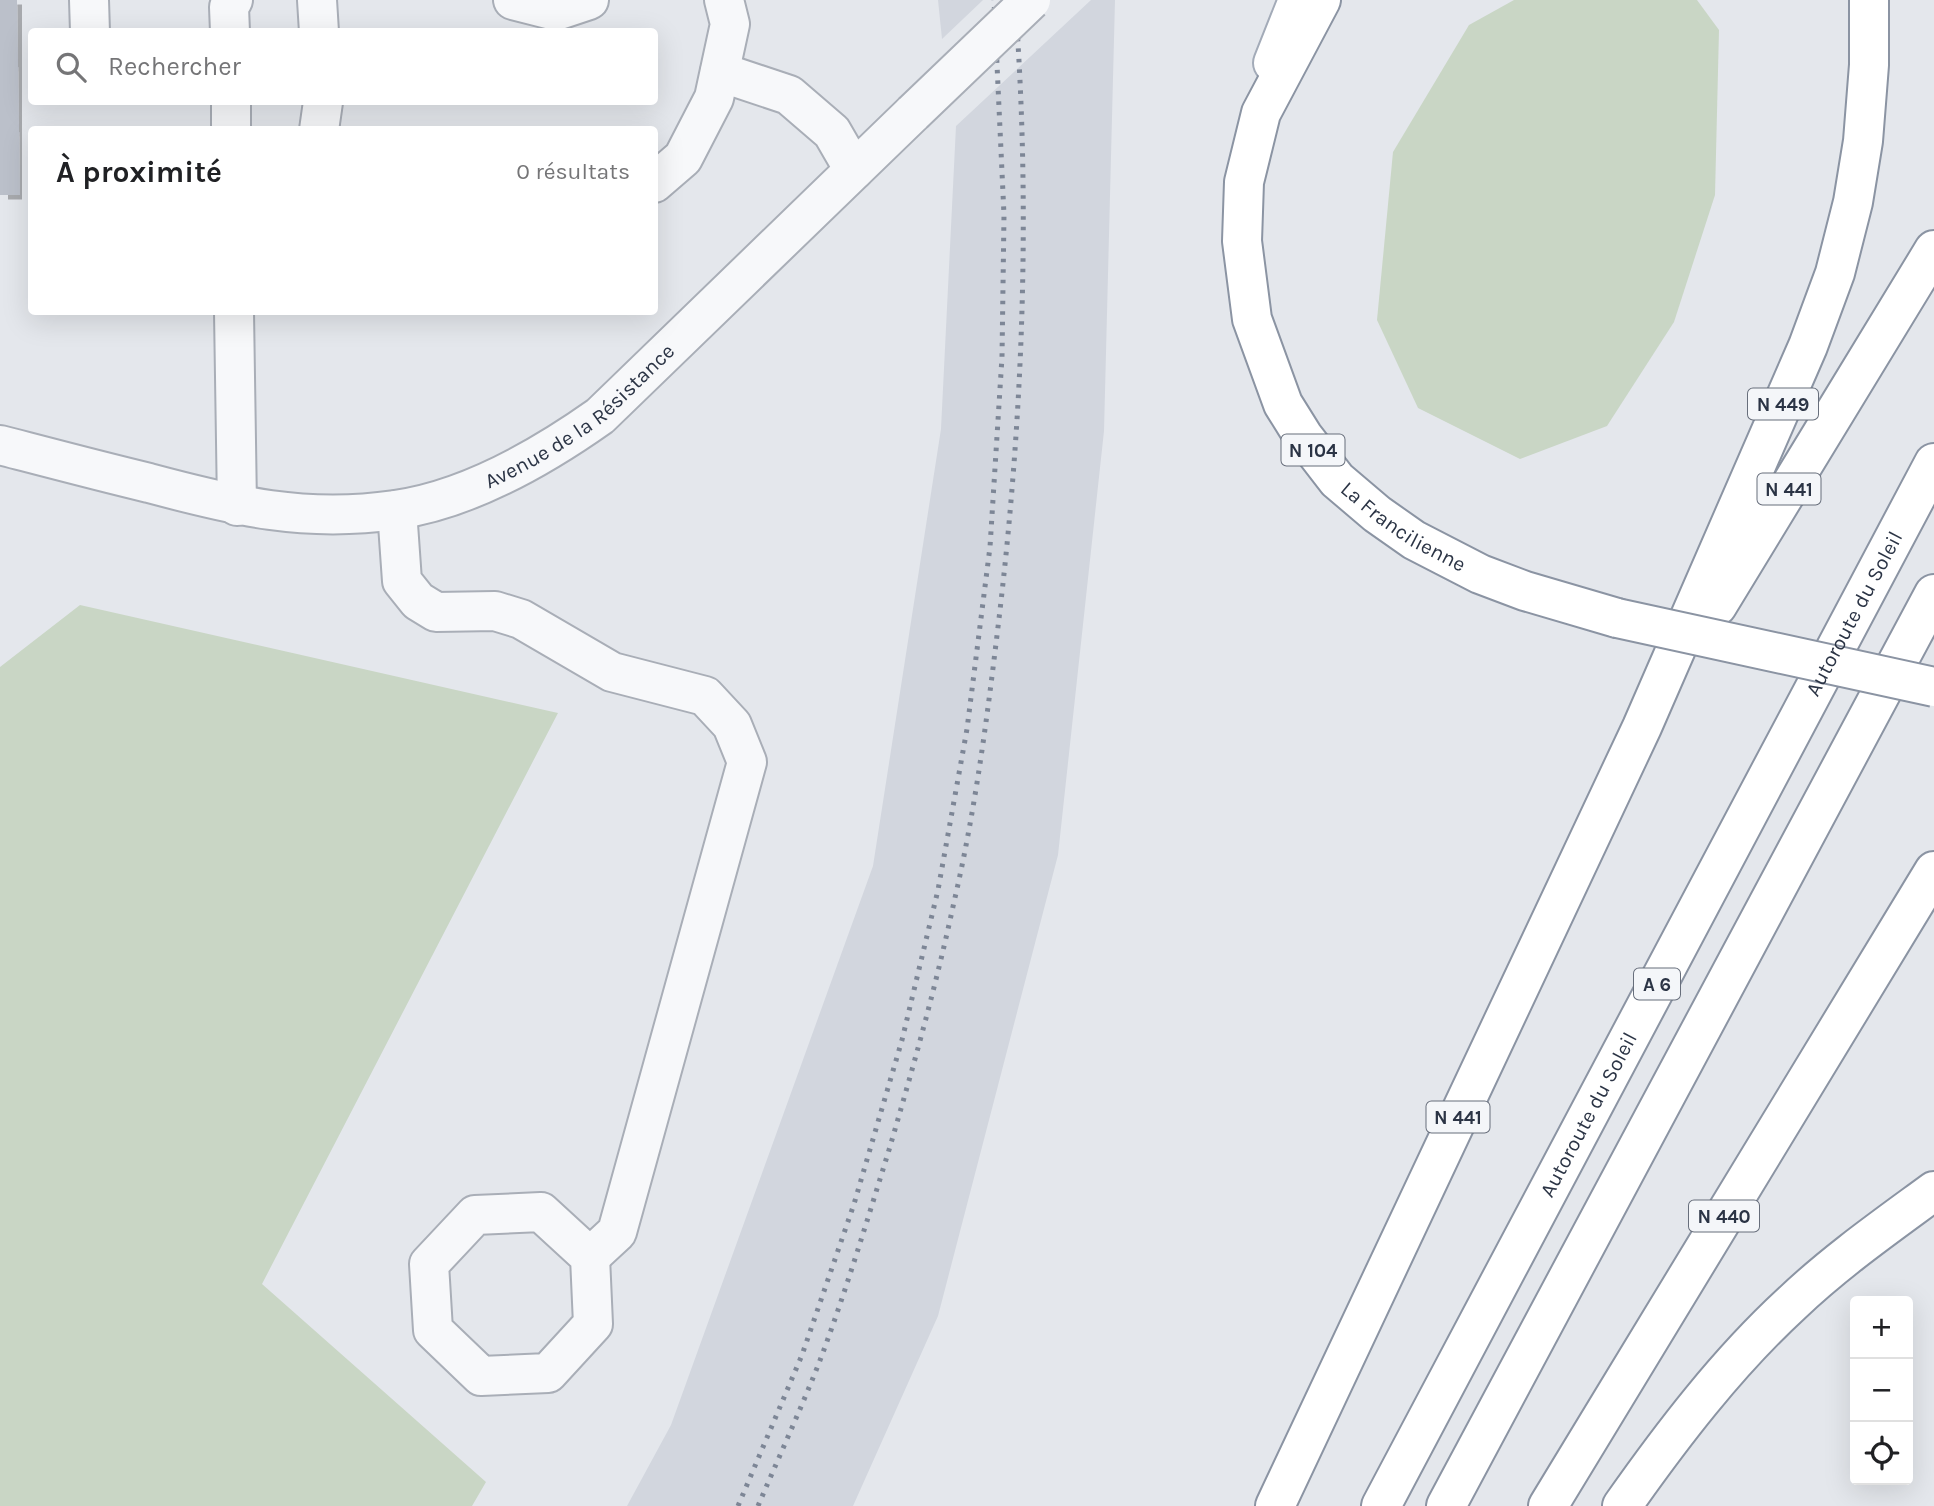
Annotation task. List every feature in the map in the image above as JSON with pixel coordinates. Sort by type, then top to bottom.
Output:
[{"type":"main road","points":[[1261,113],[1272,67],[1298,0]]},
{"type":"main road","name":"La Francilienne","points":[[1321,0],[1261,113],[1244,182],[1242,241],[1252,319],[1283,404],[1303,436],[1337,480],[1413,540],[1480,574],[1525,591],[1617,618],[1934,687]]},
{"type":"main road","name":"N 449","points":[[1642,727],[1808,346],[1835,273],[1853,202],[1863,141],[1869,65],[1869,0]]},
{"type":"main road","name":"N 441","points":[[1275,1506],[1642,727],[1934,250]]},
{"type":"main road","name":"Autoroute du Soleil","points":[[1381,1506],[1934,463]]},
{"type":"main road","points":[[1446,1506],[1934,594]]},
{"type":"main road","name":"N 440","points":[[1548,1506],[1934,871]]},
{"type":"main road","points":[[1622,1506],[1650,1466],[1721,1377],[1790,1304],[1864,1242],[1934,1191]]},
{"type":"street","points":[[89,0],[90,28]]},
{"type":"street","points":[[230,28],[229,7],[233,0]]},
{"type":"street","points":[[317,0],[318,28]]},
{"type":"street","points":[[513,0],[556,11],[589,0]]},
{"type":"street","points":[[658,174],[668,153],[714,97],[730,23],[724,0]]},
{"type":"street","name":"Avenue de la Résistance","points":[[0,445],[237,506],[322,515],[397,510],[465,490],[524,465],[564,442],[600,416],[1031,0]]},
{"type":"street","points":[[720,72],[789,95],[832,132],[853,170]]},
{"type":"street","points":[[231,105],[231,126]]},
{"type":"street","points":[[320,126],[323,105]]},
{"type":"street","points":[[234,315],[237,506]]},
{"type":"street","points":[[397,510],[402,581],[418,601],[436,612],[495,611],[521,619],[612,672],[705,696],[732,725],[747,762],[617,1232],[590,1257],[593,1324],[548,1373],[481,1376],[433,1331],[429,1264],[475,1215],[541,1212],[590,1257]]},
{"type":"shaded area","points":[[938,0],[983,0],[942,39]]},
{"type":"shaded area","points":[[1091,0],[1115,0],[1104,431],[1058,855],[938,1316],[853,1506],[627,1506],[671,1425],[873,866],[941,429],[956,126]]},
{"type":"green space","points":[[1514,0],[1697,0],[1719,30],[1715,195],[1674,322],[1607,426],[1520,459],[1418,408],[1377,320],[1393,152],[1469,25]]},
{"type":"green space","points":[[80,605],[558,713],[262,1284],[486,1482],[472,1506],[0,1506],[0,667]]},
{"type":"building","points":[[0,0],[17,0],[20,195],[0,195]]},
{"type":"railway","points":[[738,1506],[802,1355],[854,1204],[902,1040],[938,890],[967,729],[990,547],[1002,357],[1004,215],[994,0]]},
{"type":"railway","points":[[758,1506],[819,1363],[889,1150],[940,965],[974,800],[1007,549],[1019,392],[1023,157],[1015,0]]}]
